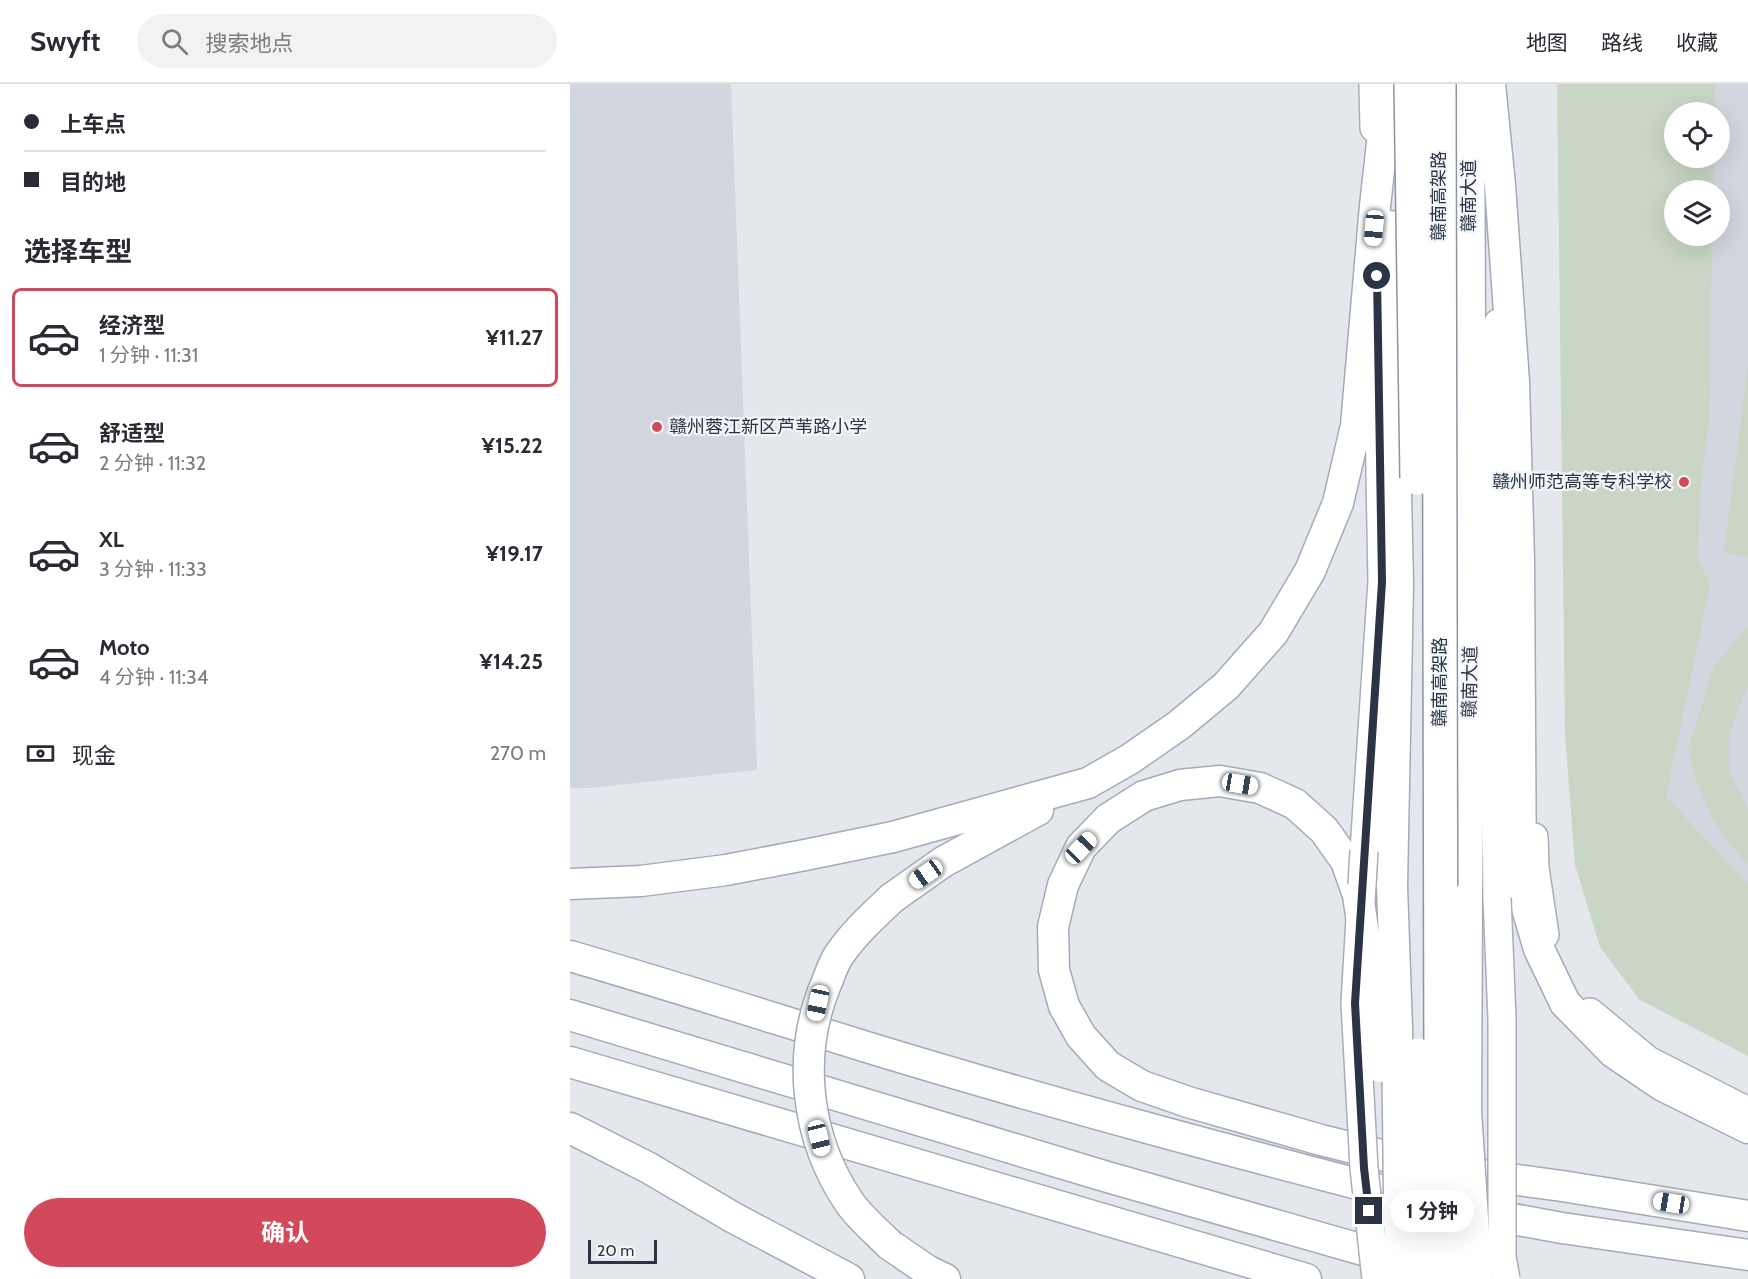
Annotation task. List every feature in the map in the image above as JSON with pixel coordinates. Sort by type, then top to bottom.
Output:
[{"type":"highway","name":"赣南高架路","points":[[1439,84],[1441,1095],[1460,1279]]},
{"type":"highway","name":"赣南高架路","points":[[1390,88],[1418,554],[1418,1126],[1428,1279]]},
{"type":"main road","name":"赣南大道","points":[[1468,84],[1471,581],[1466,1111],[1478,1279]]},
{"type":"main road","points":[[1490,84],[1500,185],[1514,382],[1519,560],[1521,888],[1539,949],[1565,1003],[1614,1052],[1663,1086],[1748,1128]]},
{"type":"main road","points":[[945,1279],[928,1271],[890,1245],[850,1204],[824,1157],[809,1101],[808,1048],[818,1003],[837,957],[858,929],[892,898],[943,862],[1130,759],[1179,725],[1226,686],[1274,633],[1310,571],[1338,503],[1356,426],[1376,206],[1390,88]]},
{"type":"main road","points":[[1390,88],[1398,583],[1392,886],[1397,1028],[1400,1279]]},
{"type":"main road","points":[[1400,1279],[1374,1003],[1359,904],[1347,861],[1324,830],[1294,804],[1260,788],[1220,781],[1180,785],[1144,796],[1108,819],[1081,848],[1063,885],[1053,927],[1054,970],[1064,1006],[1081,1036],[1108,1066],[1142,1086],[1188,1102],[1321,1140],[1437,1169],[1563,1186],[1748,1216]]},
{"type":"main road","points":[[570,884],[641,880],[716,872],[794,857],[893,837],[1088,783]]},
{"type":"main road","points":[[570,956],[655,980],[873,1049],[1242,1155],[1437,1205],[1562,1228],[1748,1255]]},
{"type":"main road","points":[[570,1014],[1104,1176],[1460,1279]]},
{"type":"main road","points":[[570,1062],[1306,1279]]},
{"type":"main road","points":[[570,1128],[647,1167],[734,1218],[849,1279]]},
{"type":"main road","points":[[734,1218],[821,1279]]},
{"type":"street","points":[[1502,84],[1494,577],[1497,898],[1502,1019],[1502,1257],[1506,1279]]},
{"type":"street","points":[[1502,84],[1521,278],[1535,868],[1546,942],[1584,1007],[1593,1015],[1648,1060],[1748,1111]]},
{"type":"street","points":[[1376,206],[1382,582],[1359,904],[1355,1003],[1364,1168],[1376,1279]]},
{"type":"shaded area","name":"赣州蓉江新区芦苇路小学","points":[[570,84],[731,84],[757,770],[590,788],[570,788]]},
{"type":"shaded area","name":"赣州师范高等专科学校","points":[[1616,84],[1748,84],[1748,884],[1666,796]]},
{"type":"green space","points":[[1557,84],[1715,84],[1715,102],[1664,102],[1664,168],[1714,168],[1713,180],[1664,180],[1664,246],[1712,246],[1709,420],[1700,495],[1698,560],[1710,585],[1666,796],[1748,884],[1748,1056],[1640,1000],[1600,947],[1575,865],[1565,733]]},
{"type":"green space","points":[[1748,364],[1748,557],[1724,552]]},
{"type":"green space","points":[[1748,626],[1748,688],[1742,698],[1729,736],[1729,770],[1748,809],[1748,864],[1736,852],[1712,818],[1695,777],[1688,750],[1714,667]]},
{"type":"place","name":"赣州蓉江新区芦苇路小学","points":[[657,427]]},
{"type":"place","name":"赣州师范高等专科学校","points":[[1684,482]]},
{"type":"route","points":[[1369,1211],[1364,1168],[1355,1003],[1382,582],[1377,276]]}]
